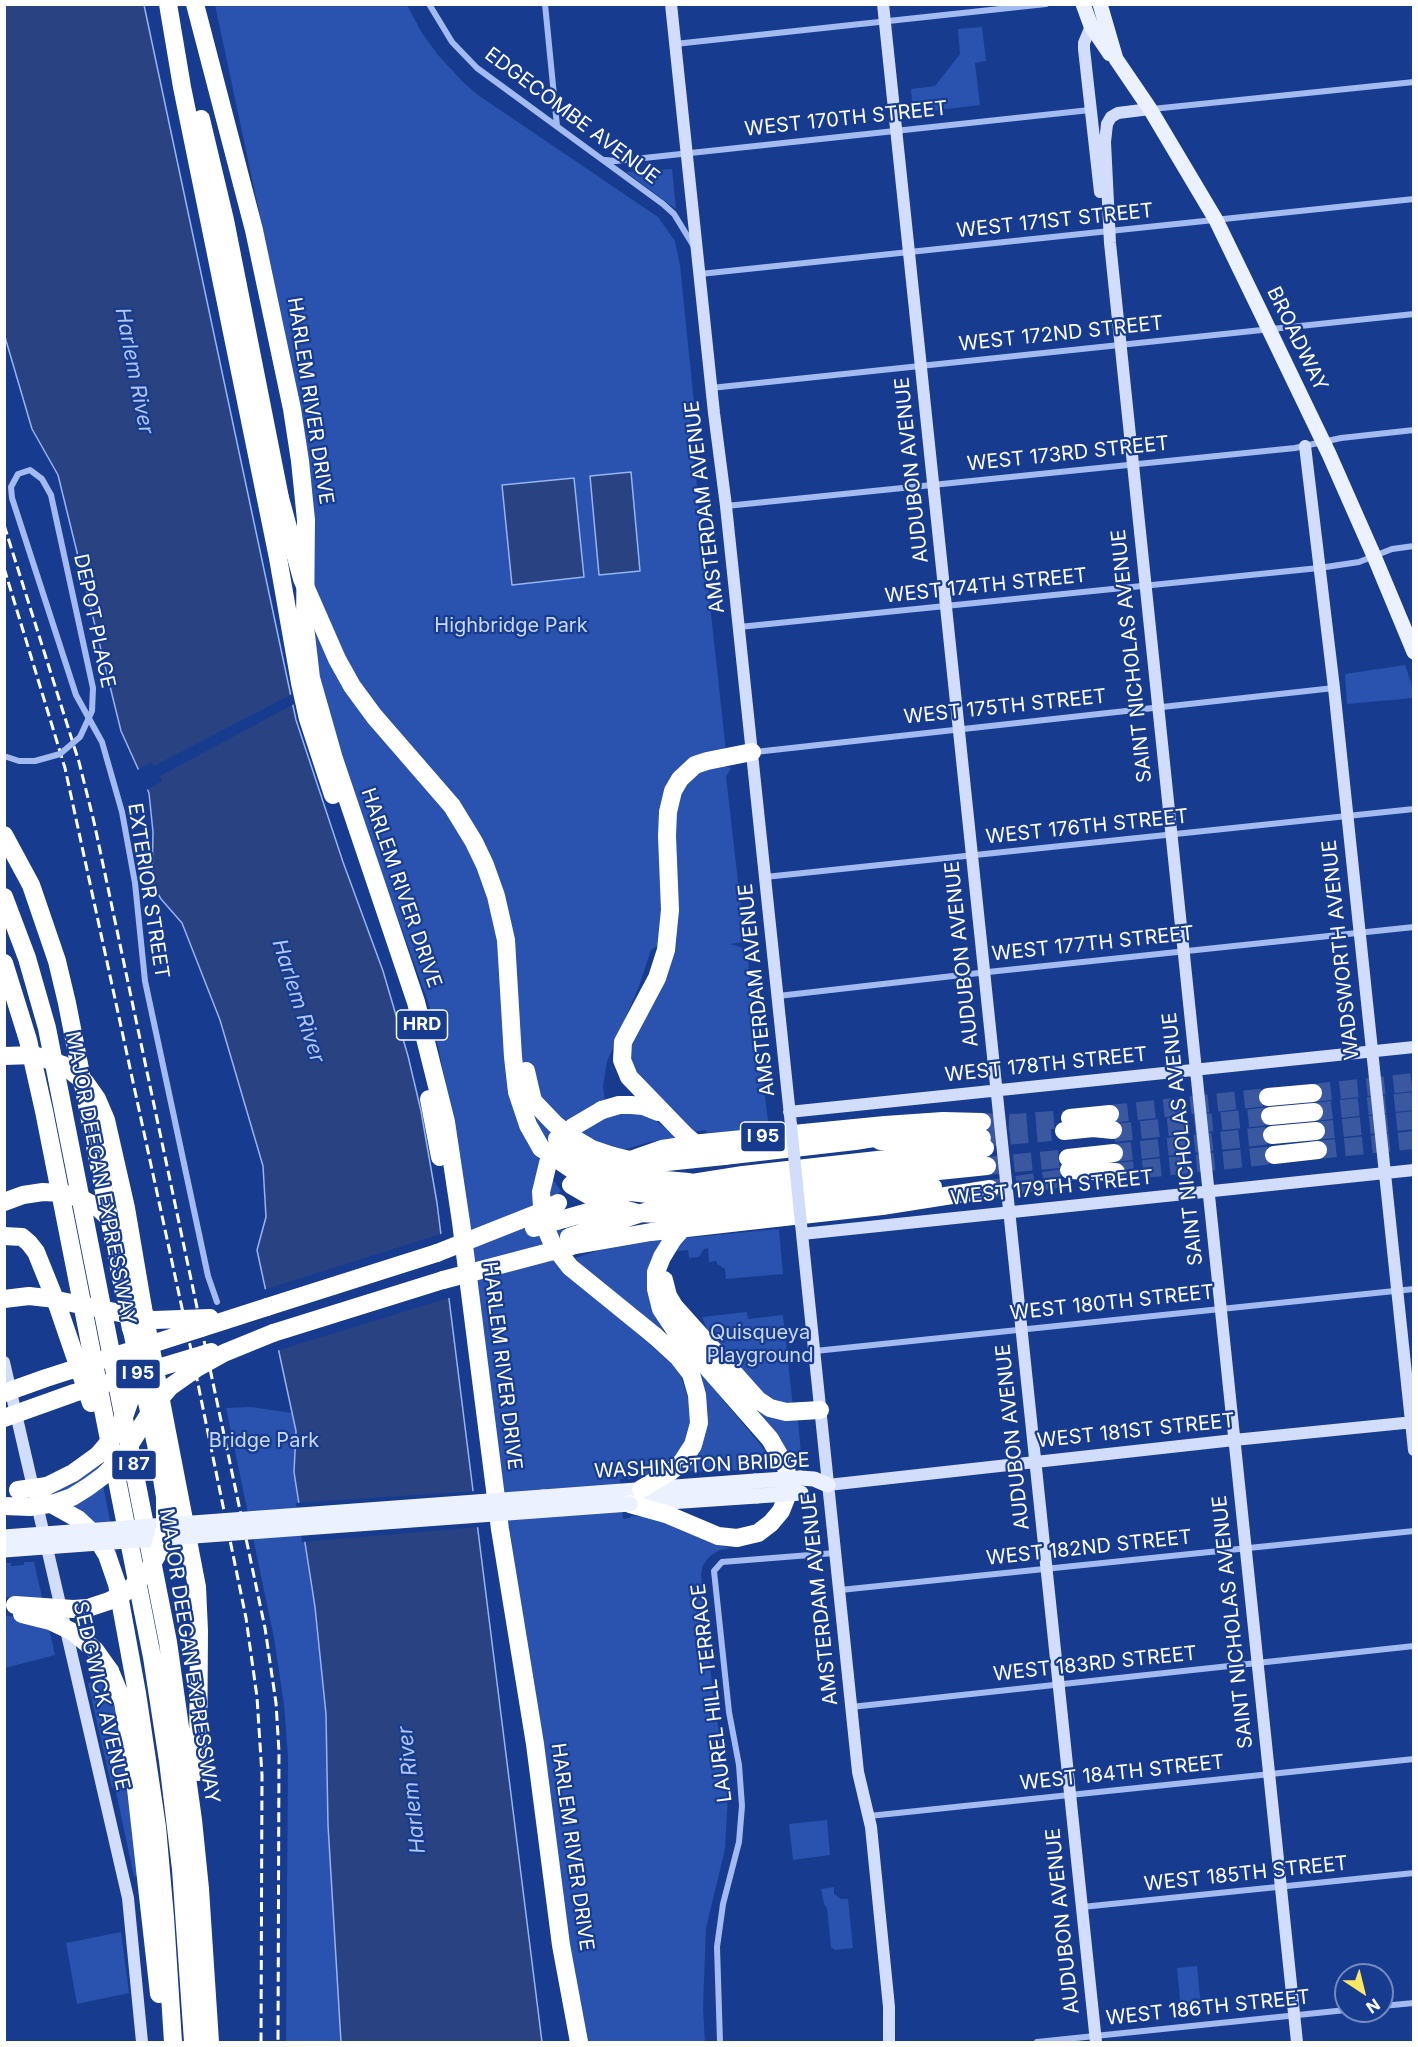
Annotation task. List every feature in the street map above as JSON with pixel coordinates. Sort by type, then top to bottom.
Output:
[{"type":"highway","name":"HARLEM RIVER DRIVE","points":[[168,4],[182,87],[269,513],[304,701],[325,772],[397,981],[416,1047],[432,1116],[446,1203],[488,1532],[524,1747],[550,1947],[567,2043]]},
{"type":"highway","name":"HARLEM RIVER DRIVE","points":[[195,4],[259,248],[294,419],[306,520],[305,626],[311,678],[337,769],[416,1002],[446,1122],[459,1204],[500,1529],[536,1744],[561,1945],[579,2043]]},
{"type":"highway","points":[[200,25],[207,94],[237,219],[302,579],[337,659],[357,694],[380,725],[452,806],[471,835],[485,865],[496,896],[506,940],[517,1092],[528,1125],[552,1137],[573,1152],[584,1176],[602,1203],[637,1213],[661,1214],[845,1194],[871,1194],[986,1153]]},
{"type":"highway","points":[[173,32],[193,86],[220,196],[286,497],[315,583],[350,661],[384,711],[457,793],[481,830],[493,855],[508,898],[515,928],[526,1071],[533,1101],[552,1137],[553,1168],[584,1176],[628,1176],[693,1182],[757,1181],[796,1177]]},
{"type":"highway","points":[[724,1156],[701,1148],[663,1113],[629,1077],[624,1068],[622,1051],[624,1038],[657,978],[666,950],[670,910],[667,836],[669,801],[680,778],[695,765],[752,752]]},
{"type":"highway","points":[[4,835],[35,894],[60,971],[158,1454],[165,1497],[166,1521],[159,1552],[149,1569],[123,1594],[88,1608],[10,1607]]},
{"type":"highway","name":"MAJOR DEEGAN EXPRESSWAY","points":[[4,897],[27,958],[47,1028],[168,1642],[193,1820],[212,2043]]},
{"type":"highway","name":"MAJOR DEEGAN EXPRESSWAY","points":[[4,963],[28,1040],[44,1111],[150,1647],[172,1785],[187,1929],[193,2043]]},
{"type":"highway","points":[[4,1056],[27,1054],[58,1063],[79,1077],[97,1099],[106,1120],[123,1196],[143,1308]]},
{"type":"highway","points":[[1268,1097],[1312,1093]]},
{"type":"highway","points":[[663,1113],[631,1104],[602,1110],[573,1127],[549,1159],[541,1192],[543,1222],[553,1245],[570,1267],[655,1336],[681,1360],[691,1374],[697,1395],[699,1423],[693,1445],[682,1462],[633,1495],[666,1514],[718,1536],[737,1538],[752,1535],[771,1523],[782,1511],[789,1491],[786,1467],[773,1444],[673,1328],[661,1309],[656,1289],[656,1272],[669,1245],[682,1229],[708,1208]]},
{"type":"highway","points":[[1270,1116],[1314,1112]]},
{"type":"highway","name":"I 95","points":[[566,1226],[611,1169],[645,1154],[671,1147],[885,1125],[954,1121],[986,1153]]},
{"type":"highway","points":[[1065,1130],[1112,1126]]},
{"type":"highway","points":[[1272,1136],[1316,1131]]},
{"type":"highway","points":[[552,1137],[581,1143],[613,1156],[638,1162],[657,1163],[855,1142],[986,1153]]},
{"type":"highway","points":[[1274,1155],[1318,1150]]},
{"type":"highway","name":"I 95","points":[[4,1418],[66,1396],[443,1280],[566,1226],[672,1188],[716,1178],[986,1153]]},
{"type":"highway","name":"I 95","points":[[4,1393],[437,1253],[566,1226],[651,1232],[899,1204],[986,1153]]},
{"type":"highway","points":[[1114,1153],[1069,1169],[1116,1172]]},
{"type":"highway","points":[[4,1202],[30,1193],[56,1192],[80,1198],[102,1210],[115,1225],[125,1242],[135,1271],[190,1545],[198,1598],[197,1764],[209,1875],[217,1993],[212,2043]]},
{"type":"highway","points":[[4,1236],[22,1237],[39,1258],[61,1315],[119,1490]]},
{"type":"highway","points":[[669,1245],[663,1277],[672,1303],[752,1395],[763,1404],[778,1411],[820,1410]]},
{"type":"highway","points":[[4,1299],[29,1296],[47,1298],[135,1318],[162,1321],[220,1317],[267,1307]]},
{"type":"highway","points":[[11,1491],[41,1487],[68,1476],[98,1455],[114,1436],[128,1408],[134,1387],[135,1362],[132,1330]]},
{"type":"highway","points":[[4,1506],[38,1506],[55,1503],[88,1488],[122,1457],[156,1403],[170,1387],[224,1353],[273,1333]]},
{"type":"highway","points":[[11,1491],[51,1504],[78,1519],[94,1534],[109,1561],[117,1584],[141,1715],[155,1816],[167,1939],[173,2043]]},
{"type":"highway","points":[[10,1607],[73,1632],[95,1650],[110,1671],[123,1702],[133,1761],[163,2043]]},
{"type":"main road","name":"AMSTERDAM AVENUE","points":[[671,4],[711,388],[726,506],[851,1707],[859,1780],[869,1816],[889,2007],[889,2043]]},
{"type":"main road","name":"AUDUBON AVENUE","points":[[883,4],[1095,2040]]},
{"type":"main road","name":"BROADWAY","points":[[1083,4],[1091,27],[1111,56],[1116,59]]},
{"type":"main road","name":"BROADWAY","points":[[1100,4],[1116,59],[1150,110],[1216,220],[1323,441],[1413,652]]},
{"type":"main road","name":"SAINT NICHOLAS AVENUE","points":[[1091,27],[1084,43],[1099,188],[1109,231]]},
{"type":"main road","name":"SAINT NICHOLAS AVENUE","points":[[1150,110],[1118,113],[1111,117],[1107,124],[1105,142],[1109,231],[1297,2043]]},
{"type":"main road","name":"WADSWORTH AVENUE","points":[[1305,446],[1334,688],[1412,1422],[1413,1450]]},
{"type":"main road","name":"WEST 178TH STREET","points":[[789,1112],[1413,1047]]},
{"type":"main road","name":"WEST 179TH STREET","points":[[801,1229],[1009,1212],[1413,1170]]},
{"type":"main road","name":"SEDGWICK AVENUE","points":[[4,1362],[128,1898],[142,2043]]},
{"type":"main road","name":"WEST 181ST STREET","points":[[828,1485],[1412,1422]]},
{"type":"main road","name":"WASHINGTON BRIDGE","points":[[4,1537],[633,1495],[801,1486],[814,1490],[828,1485]]},
{"type":"main road","name":"WASHINGTON BRIDGE","points":[[4,1550],[633,1495]]},
{"type":"street","name":"EDGECOMBE AVENUE","points":[[429,4],[452,42],[477,68],[663,204],[674,214],[697,252]]},
{"type":"street","points":[[545,4],[557,126]]},
{"type":"street","points":[[675,44],[1047,4]]},
{"type":"street","points":[[1150,110],[1413,82]]},
{"type":"street","name":"WEST 170TH STREET","points":[[605,160],[616,161],[1090,110]]},
{"type":"street","name":"WEST 171ST STREET","points":[[700,274],[1413,199]]},
{"type":"street","name":"WEST 172ND STREET","points":[[711,388],[1413,314]]},
{"type":"street","name":"WEST 173RD STREET","points":[[726,506],[1305,446],[1323,441],[1413,430]]},
{"type":"street","name":"DEPOT PLACE","points":[[4,756],[19,761],[35,761],[60,754],[80,737],[90,720],[94,703],[93,688],[51,495],[42,479],[30,470]]},
{"type":"street","name":"EXTERIOR STREET","points":[[30,470],[21,472],[15,478],[11,487],[12,498],[76,695],[102,742],[122,812],[135,883],[145,981],[208,1276],[217,1302]]},
{"type":"street","name":"WEST 174TH STREET","points":[[738,627],[1319,568],[1359,562],[1392,549],[1413,546]]},
{"type":"street","name":"WEST 175TH STREET","points":[[752,752],[1334,688]]},
{"type":"street","name":"WEST 176TH STREET","points":[[765,877],[1413,809]]},
{"type":"street","name":"WEST 177TH STREET","points":[[777,996],[1413,927]]},
{"type":"street","name":"WEST 180TH STREET","points":[[814,1352],[1413,1289]]},
{"type":"street","name":"WEST 182ND STREET","points":[[839,1590],[1413,1530]]},
{"type":"street","name":"LAUREL HILL TERRACE","points":[[720,2043],[717,1947],[723,1904],[739,1842],[742,1806],[739,1765],[729,1712],[714,1571],[722,1562],[835,1552]]},
{"type":"street","name":"WEST 183RD STREET","points":[[851,1707],[1413,1646]]},
{"type":"street","name":"WEST 184TH STREET","points":[[869,1816],[1413,1759]]},
{"type":"street","name":"WEST 185TH STREET","points":[[1082,1907],[1413,1873]]},
{"type":"street","points":[[1394,2005],[1413,2003]]},
{"type":"street","name":"WEST 186TH STREET","points":[[1037,2043],[1095,2040],[1334,2011]]},
{"type":"green space","name":"Highbridge Park","points":[[215,5],[407,5],[422,33],[438,55],[463,82],[478,95],[658,217],[675,241],[680,265],[694,403],[690,422],[726,751],[674,779],[664,942],[651,950],[639,986],[607,1062],[603,1087],[605,1101],[611,1115],[640,1112],[654,1119],[677,1138],[649,1142],[620,1151],[606,1148],[564,1123],[537,1157],[561,1191],[554,1198],[572,1259],[600,1250],[664,1239],[663,1329],[649,1344],[671,1363],[681,1377],[689,1401],[690,1421],[685,1442],[674,1460],[642,1479],[638,1476],[628,1480],[628,1478],[620,1479],[623,1519],[633,1516],[668,1519],[676,1527],[711,1543],[730,1548],[720,1550],[710,1556],[703,1565],[701,1574],[714,1705],[724,1757],[728,1795],[725,1849],[706,1928],[703,2009],[705,2042],[586,2042],[570,1963],[453,1120],[430,1007],[357,805],[316,668],[312,632],[315,536],[313,496],[283,324]]},
{"type":"green space","points":[[982,27],[986,61],[975,63],[980,105],[913,113],[911,89],[935,86],[960,54],[958,29]]},
{"type":"green space","points":[[672,169],[676,209],[626,172]]},
{"type":"green space","points":[[1405,665],[1413,688],[1413,698],[1347,704],[1345,674]]},
{"type":"green space","points":[[719,765],[731,768],[726,777],[745,942],[729,944],[741,947],[747,955],[769,1128],[707,1133],[706,1130],[692,1132],[640,1081],[630,1062],[632,1040],[664,980],[672,825],[677,796],[688,779],[703,768]]},
{"type":"green space","points":[[779,1229],[783,1274],[726,1279],[725,1269],[717,1264],[717,1261],[709,1262],[708,1248],[704,1249],[699,1257],[689,1258],[688,1250],[676,1251],[684,1238]]},
{"type":"green space","name":"Quisqueya Playground","points":[[747,1312],[748,1319],[783,1315],[793,1407],[773,1403],[709,1335],[702,1317]]},
{"type":"green space","points":[[687,1357],[760,1444],[776,1467],[713,1472],[684,1471],[694,1459]]},
{"type":"green space","points":[[750,1403],[798,1420],[802,1464],[793,1465]]},
{"type":"green space","name":"Bridge Park","points":[[251,1407],[292,1413],[296,1431],[294,1472],[315,1607],[326,1714],[328,1825],[341,2042],[286,2042],[288,1757],[284,1704],[274,1638],[226,1408]]},
{"type":"green space","points":[[99,1465],[121,1575],[58,1497],[50,1493],[74,1483]]},
{"type":"green space","points":[[24,1562],[34,1562],[55,1655],[5,1668],[4,1615],[14,1617],[16,1598],[5,1597],[5,1563],[11,1563],[11,1566],[24,1565]]},
{"type":"green space","points":[[103,1678],[116,1711],[138,1875],[134,1877],[115,1787],[112,1788],[88,1683],[97,1682]]},
{"type":"green space","points":[[827,1820],[830,1855],[793,1860],[789,1824]]},
{"type":"green space","points":[[834,1887],[834,1894],[841,1899],[848,1899],[853,1948],[835,1950],[831,1947],[827,1908],[821,1889]]},
{"type":"green space","points":[[121,1932],[129,1993],[77,2004],[66,1943]]},
{"type":"green space","points":[[1197,1966],[1201,2007],[1181,2009],[1177,1968]]},
{"type":"water","name":"Harlem River","points":[[4,5],[144,5],[296,720],[343,862],[383,971],[408,1056],[421,1111],[437,1203],[542,2042],[341,2042],[328,1825],[326,1714],[315,1607],[294,1472],[296,1431],[257,1250],[266,1217],[263,1166],[220,1020],[182,923],[161,899],[152,884],[153,832],[149,793],[121,731],[58,475],[32,429],[5,337]]},
{"type":"water","points":[[631,472],[640,571],[599,575],[590,476]]},
{"type":"water","points":[[574,478],[584,577],[512,585],[502,485]]},
{"type":"pier","points":[[294,693],[296,703],[160,776],[162,781],[145,791],[136,771],[151,762],[154,766]]},
{"type":"pier","points":[[444,1233],[452,1297],[276,1351],[263,1290]]},
{"type":"pier","points":[[476,1491],[480,1527],[302,1542],[296,1503]]},
{"type":"tunnel","points":[[1313,1093],[1414,1082]]},
{"type":"tunnel","points":[[1110,1114],[1268,1097]]},
{"type":"tunnel","points":[[1314,1112],[1414,1101]]},
{"type":"tunnel","points":[[1114,1133],[1270,1116]]},
{"type":"tunnel","points":[[982,1122],[1016,1123],[1064,1119]]},
{"type":"tunnel","points":[[1316,1131],[1414,1120]]},
{"type":"tunnel","points":[[983,1138],[1051,1132]]},
{"type":"tunnel","points":[[1114,1153],[1272,1135]]},
{"type":"tunnel","points":[[1318,1150],[1414,1140]]},
{"type":"tunnel","points":[[1116,1172],[1274,1155]]},
{"type":"tunnel","points":[[987,1166],[1068,1158]]},
{"type":"tunnel","points":[[990,1189],[1070,1177]]},
{"type":"railway","points":[[4,525],[79,762],[94,822],[265,1628],[276,1703],[279,1752],[278,2042]]},
{"type":"railway","points":[[4,568],[65,768],[190,1345],[246,1618],[257,1697],[262,1775],[261,2042]]}]
